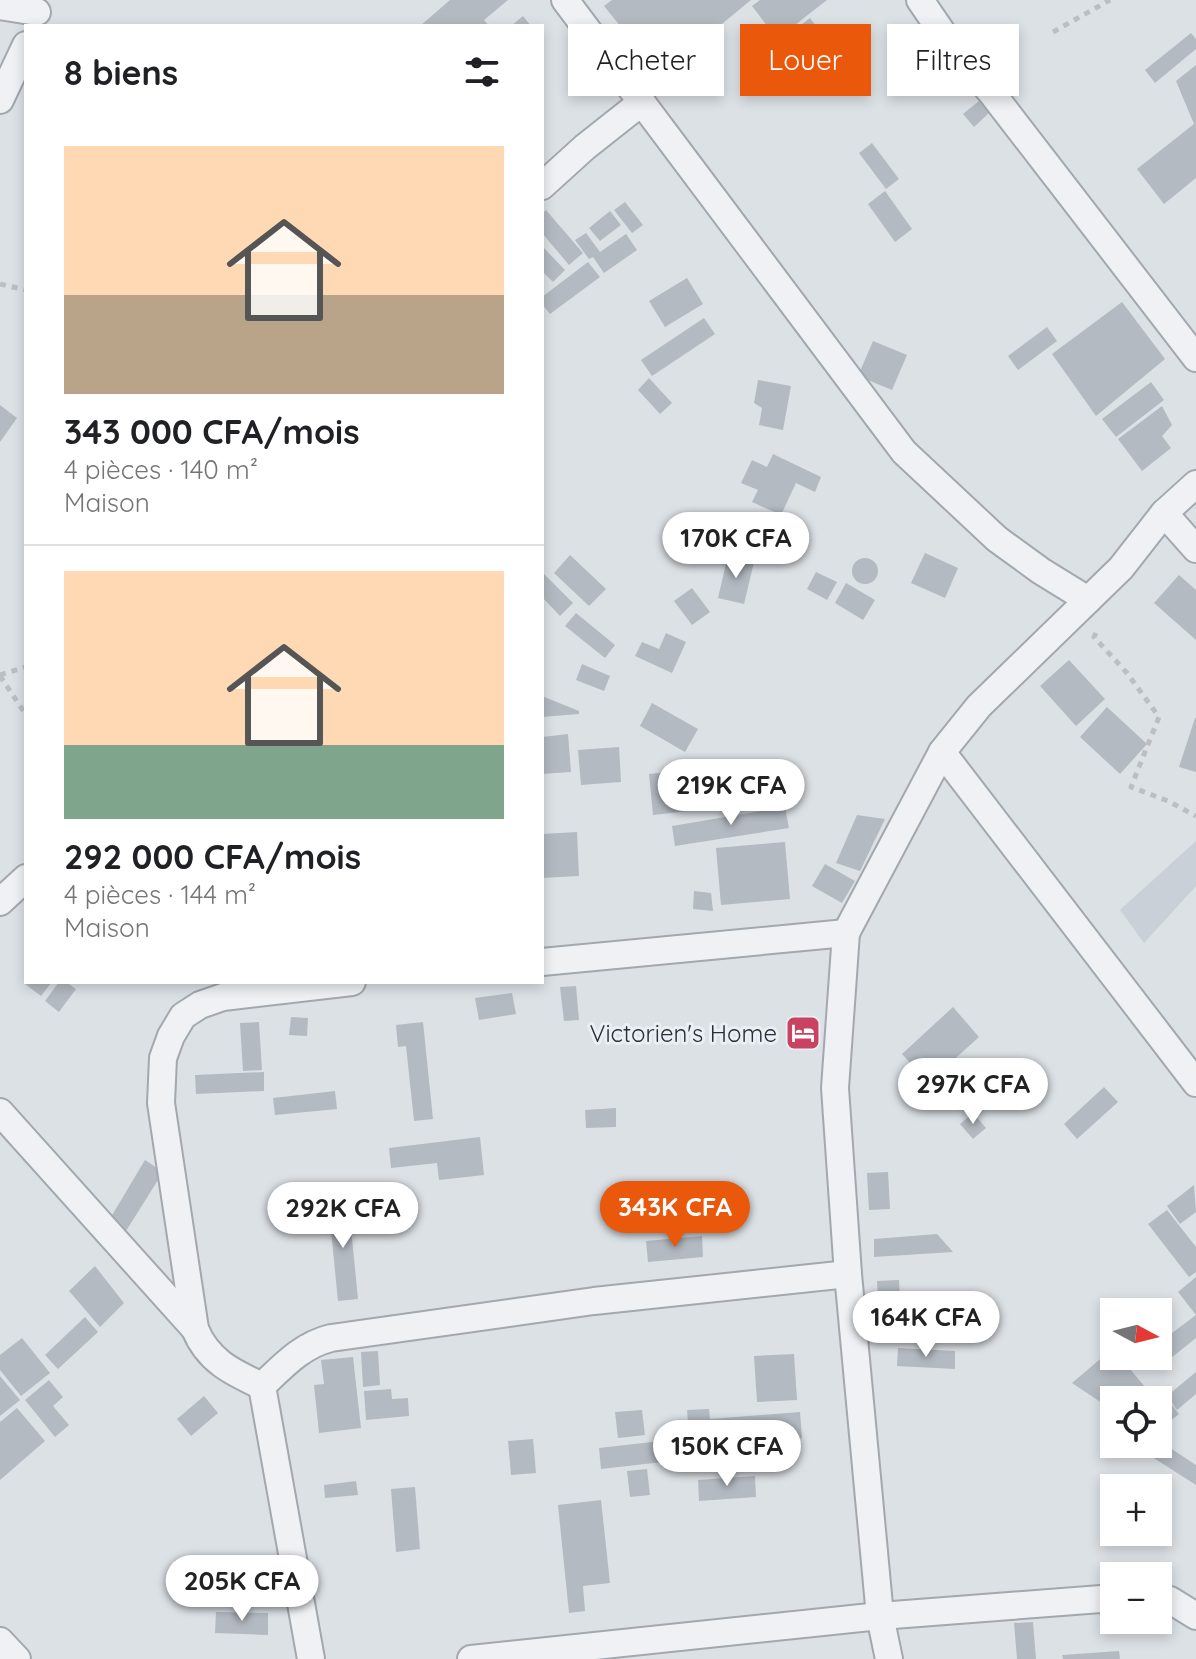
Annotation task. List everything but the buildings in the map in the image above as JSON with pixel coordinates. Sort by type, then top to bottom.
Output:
[{"type":"street","points":[[565,0],[904,452],[997,539],[1088,600]]},
{"type":"street","points":[[920,0],[948,41],[1196,358]]},
{"type":"street","points":[[0,6],[36,13]]},
{"type":"street","points":[[0,100],[24,49]]},
{"type":"street","points":[[544,184],[642,102]]},
{"type":"street","points":[[889,1659],[880,1616],[848,1274],[835,1088],[846,933],[942,752],[979,706],[1121,568],[1164,513],[1196,484]]},
{"type":"street","points":[[1164,513],[1196,549]]},
{"type":"street","points":[[942,752],[1196,1083]]},
{"type":"street","points":[[0,902],[24,880]]},
{"type":"street","points":[[544,962],[846,933]]},
{"type":"street","points":[[195,1329],[161,1103],[163,1058],[171,1036],[183,1016],[200,1005],[223,997],[327,984]]},
{"type":"street","points":[[0,1112],[195,1329],[209,1354],[229,1371],[262,1386]]},
{"type":"street","points":[[262,1386],[301,1350],[331,1338],[594,1301],[848,1274]]},
{"type":"street","points":[[262,1386],[311,1659]]},
{"type":"street","points":[[471,1659],[880,1616],[1100,1599]]},
{"type":"street","points":[[1172,1601],[1196,1616]]},
{"type":"street","points":[[0,1641],[17,1659]]},
{"type":"path","points":[[1053,32],[1110,0]]},
{"type":"path","points":[[0,284],[24,290]]},
{"type":"path","points":[[1088,600],[1104,621],[1094,637],[1127,673],[1159,717],[1131,787],[1196,816]]},
{"type":"path","points":[[24,668],[0,675],[24,712]]},
{"type":"shaded area","points":[[1196,841],[1196,886],[1144,943],[1120,910]]},
{"type":"place","name":"Victorien's Home","points":[[803,1033]]}]
